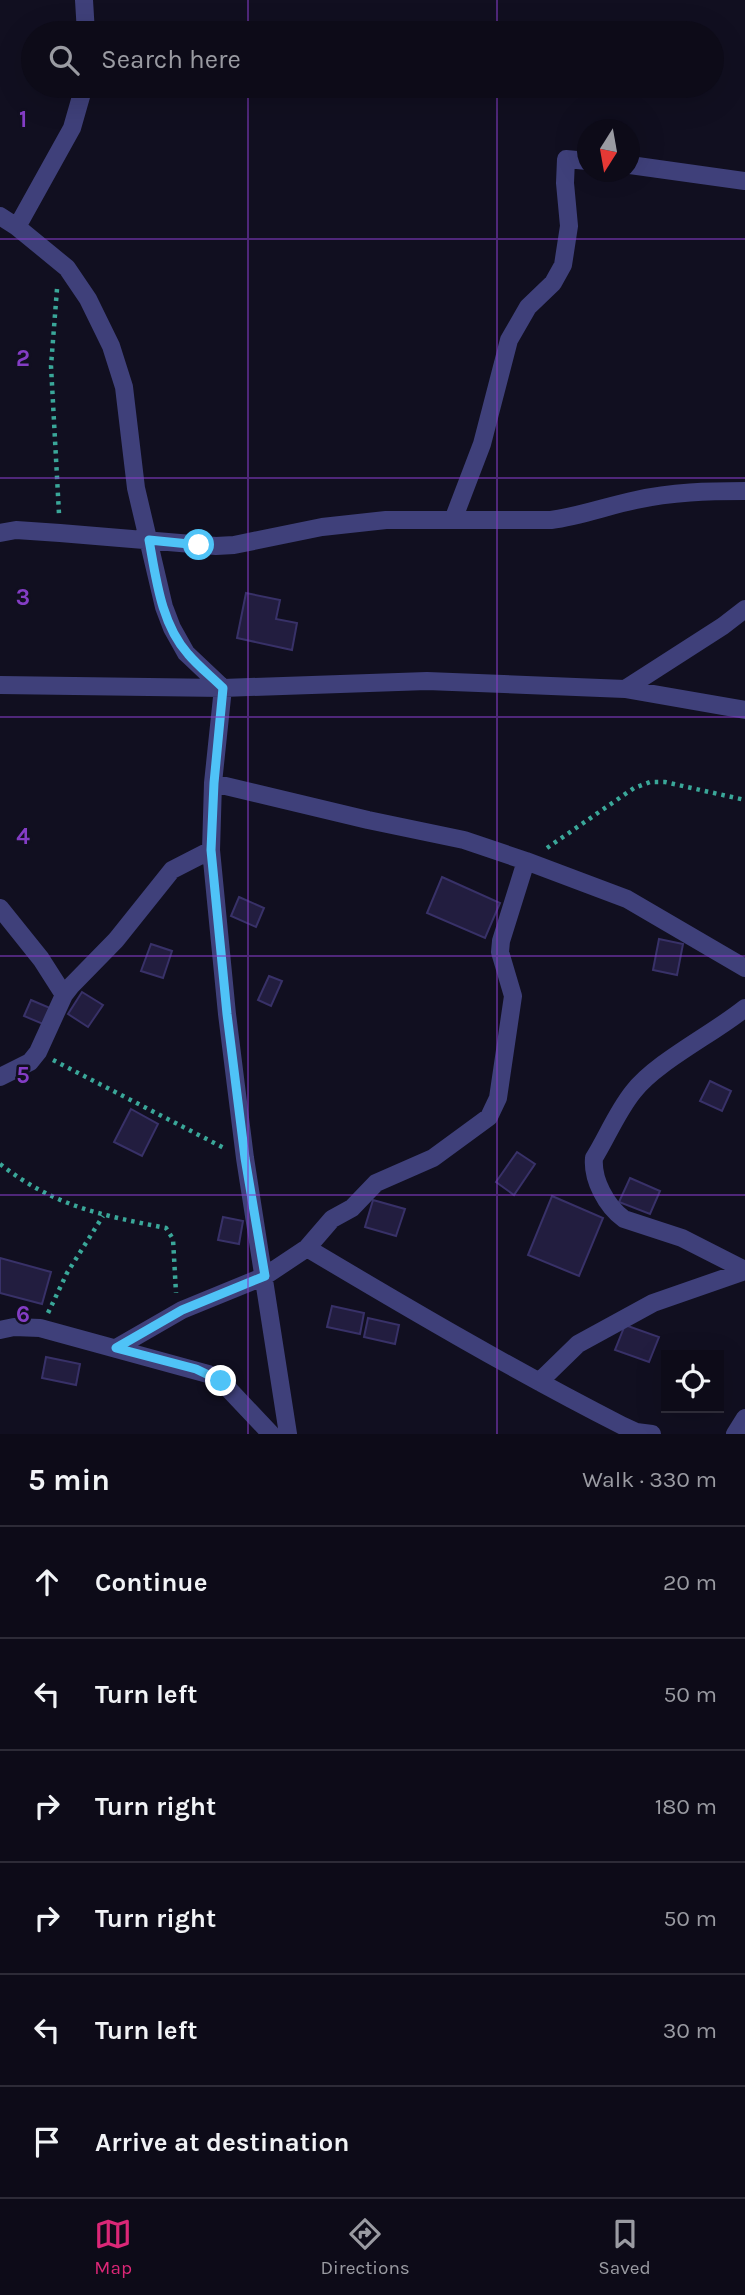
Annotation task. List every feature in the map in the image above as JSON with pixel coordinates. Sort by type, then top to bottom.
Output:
[{"type":"street","points":[[84,0],[85,21]]},
{"type":"street","points":[[17,227],[72,128],[81,98]]},
{"type":"street","points":[[453,520],[482,444],[509,340],[528,307],[553,283],[563,265],[569,226],[566,159],[577,160]]},
{"type":"street","points":[[640,166],[745,181]]},
{"type":"street","points":[[0,216],[67,268],[88,299],[119,366],[128,408],[136,488],[161,597],[172,628],[186,653],[223,688]]},
{"type":"street","points":[[0,533],[16,530],[216,546],[234,545],[355,523],[386,520],[551,520],[676,493],[745,491]]},
{"type":"street","points":[[625,689],[745,609]]},
{"type":"street","points":[[0,685],[223,688],[427,681],[625,689],[745,710]]},
{"type":"street","points":[[223,688],[211,850],[245,1158],[288,1434]]},
{"type":"street","points":[[214,783],[464,840],[526,861],[627,899],[745,968]]},
{"type":"street","points":[[0,1077],[30,1062],[38,1052],[64,995],[87,967],[121,934],[172,870],[211,850]]},
{"type":"street","points":[[116,1348],[182,1310],[265,1276],[307,1248],[332,1219],[352,1208],[376,1183],[433,1158],[489,1117],[494,1110],[513,996],[500,951],[501,941],[526,861]]},
{"type":"street","points":[[0,908],[41,959],[64,995]]},
{"type":"street","points":[[745,1008],[659,1069],[632,1092],[594,1158],[593,1170],[610,1203],[624,1219],[682,1238],[745,1270]]},
{"type":"street","points":[[307,1248],[539,1382],[636,1432],[652,1434]]},
{"type":"street","points":[[539,1382],[578,1344],[653,1303],[745,1270]]},
{"type":"street","points":[[5,1326],[40,1328],[196,1369],[221,1381],[271,1434]]},
{"type":"street","points":[[735,1434],[745,1418]]},
{"type":"path","points":[[59,262],[51,366],[60,533]]},
{"type":"path","points":[[526,861],[635,788],[650,782],[665,782],[745,800]]},
{"type":"path","points":[[38,1052],[185,1130],[245,1158]]},
{"type":"path","points":[[0,1164],[20,1180],[69,1205],[103,1216],[166,1228],[173,1239],[175,1288],[182,1310]]},
{"type":"path","points":[[40,1328],[67,1273],[103,1216]]},
{"type":"building","points":[[246,593],[280,600],[276,619],[297,623],[292,650],[237,638]]},
{"type":"building","points":[[442,877],[500,903],[485,938],[427,913]]},
{"type":"building","points":[[239,897],[264,908],[256,927],[231,916]]},
{"type":"building","points":[[659,939],[683,944],[677,975],[653,970]]},
{"type":"building","points":[[151,944],[172,951],[163,978],[141,971]]},
{"type":"building","points":[[269,976],[282,981],[271,1006],[258,1000]]},
{"type":"building","points":[[82,992],[103,1005],[88,1027],[68,1014]]},
{"type":"building","points":[[31,1000],[50,1008],[43,1024],[24,1016]]},
{"type":"building","points":[[710,1081],[731,1091],[722,1111],[700,1101]]},
{"type":"building","points":[[131,1109],[158,1124],[142,1156],[114,1142]]},
{"type":"building","points":[[517,1152],[535,1164],[514,1195],[496,1182]]},
{"type":"building","points":[[630,1178],[660,1191],[650,1214],[619,1202]]},
{"type":"building","points":[[552,1196],[603,1218],[579,1276],[528,1255]]},
{"type":"building","points":[[373,1200],[405,1209],[396,1236],[365,1227]]},
{"type":"building","points":[[223,1217],[243,1221],[239,1244],[218,1240]]},
{"type":"building","points":[[0,1258],[51,1272],[42,1304],[0,1293]]},
{"type":"building","points":[[332,1306],[364,1313],[360,1334],[327,1327]]},
{"type":"building","points":[[368,1318],[399,1325],[395,1344],[364,1337]]},
{"type":"building","points":[[625,1325],[659,1337],[649,1362],[615,1350]]},
{"type":"building","points":[[46,1357],[80,1364],[76,1385],[42,1378]]},
{"type":"route","points":[[199,545],[149,540],[155,575],[172,628],[186,653],[223,688],[211,850],[245,1158],[265,1276],[182,1310],[116,1348],[196,1369],[221,1381]]}]
